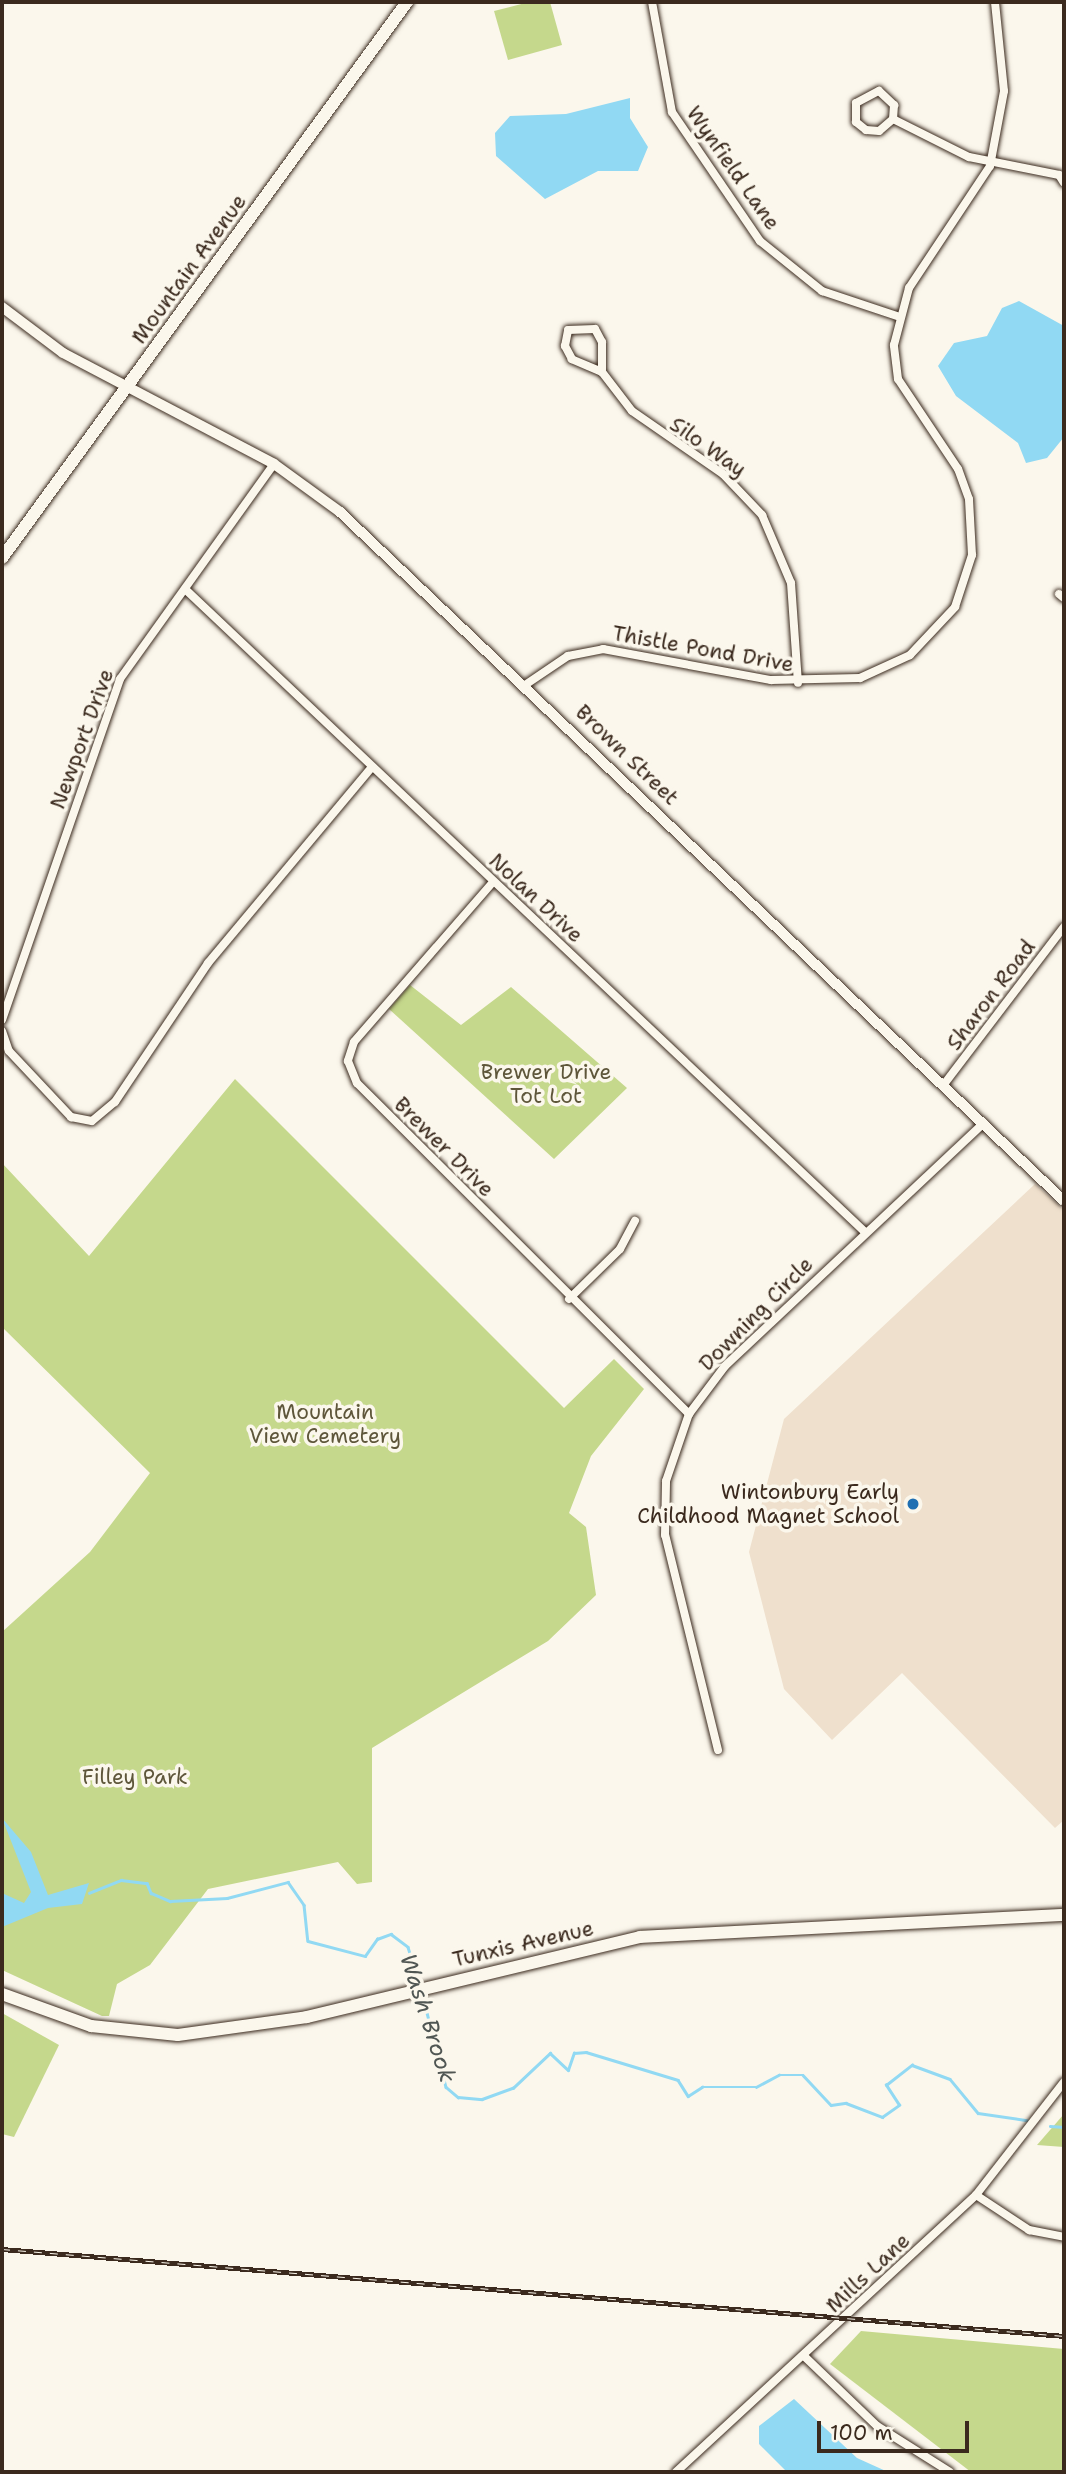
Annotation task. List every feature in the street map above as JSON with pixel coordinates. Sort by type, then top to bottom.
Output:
[{"type":"main road","name":"Mountain Avenue","points":[[2,558],[407,2]]},
{"type":"main road","name":"Tunxis Avenue","points":[[2,1994],[91,2026],[178,2035],[307,2017],[421,1989],[692,1931],[1064,1915]]},
{"type":"street","name":"Wynfield Lane","points":[[652,2],[672,112],[760,241],[822,291],[897,316]]},
{"type":"street","points":[[897,316],[990,166],[1004,91],[995,2]]},
{"type":"street","points":[[893,118],[879,131],[866,130],[854,116],[856,103],[865,93],[885,94],[893,118],[990,166],[1059,175],[1064,183]]},
{"type":"street","name":"Brown Street","points":[[2,307],[63,353],[274,464],[340,512],[945,1083],[1064,1201]]},
{"type":"street","name":"Thistle Pond Drive","points":[[525,685],[568,656],[603,649],[798,683],[879,673],[910,655],[955,607],[972,555],[969,499],[958,469],[898,379],[897,316]]},
{"type":"street","name":"Silo Way","points":[[602,372],[599,334],[587,325],[568,330],[565,346],[572,359],[602,372],[639,418],[723,474],[762,515],[791,583],[798,683]]},
{"type":"street","name":"Newport Drive","points":[[2,1020],[120,679],[274,464]]},
{"type":"street","name":"Nolan Drive","points":[[185,589],[371,768],[864,1231]]},
{"type":"street","points":[[2,1031],[9,1051],[71,1117],[92,1121],[115,1102],[208,963],[371,768]]},
{"type":"street","name":"Brewer Drive","points":[[493,882],[354,1042],[348,1061],[357,1083],[569,1299],[689,1414]]},
{"type":"street","name":"Sharon Road","points":[[945,1083],[1064,927]]},
{"type":"street","name":"Downing Circle","points":[[718,1750],[666,1535],[666,1481],[689,1414],[725,1366],[864,1231],[985,1123]]},
{"type":"street","points":[[569,1299],[620,1249],[635,1221]]},
{"type":"street","name":"Mills Lane","points":[[676,2472],[976,2195],[1064,2082]]},
{"type":"street","points":[[976,2195],[1017,2224],[1064,2237]]},
{"type":"street","points":[[804,2356],[877,2426],[950,2472]]},
{"type":"shaded area","name":"Wintonbury Early Childhood Magnet School","points":[[1035,1184],[1064,1210],[1064,1820],[1055,1828],[902,1673],[832,1740],[784,1689],[749,1552],[784,1419]]},
{"type":"green space","points":[[529,2],[550,2],[562,45],[508,60],[494,11]]},
{"type":"green space","name":"Brewer Drive Tot Lot","points":[[410,985],[461,1025],[511,987],[627,1088],[554,1159],[389,1009]]},
{"type":"green space","points":[[235,1079],[564,1408],[614,1359],[644,1389],[591,1456],[569,1513],[586,1527],[596,1595],[548,1641],[372,1748],[372,1882],[357,1884],[338,1862],[208,1889],[150,1965],[117,1984],[109,2016],[102,2016],[2,1970],[2,1632],[90,1552],[150,1473],[2,1327],[2,1163],[89,1256]]},
{"type":"green space","points":[[2,2013],[59,2045],[14,2137],[2,2134]]},
{"type":"green space","points":[[1064,2114],[1064,2147],[1037,2145]]},
{"type":"green space","points":[[861,2331],[1064,2349],[1064,2472],[971,2472],[830,2364]]},
{"type":"water","points":[[630,98],[630,118],[648,147],[638,171],[598,171],[545,199],[496,156],[495,133],[510,116],[566,114]]},
{"type":"water","points":[[1019,301],[1064,326],[1064,437],[1047,458],[1026,463],[1018,443],[956,396],[938,366],[954,343],[987,336],[1002,308]]},
{"type":"water","points":[[2,1818],[31,1852],[48,1895],[89,1883],[82,1904],[48,1908],[2,1927],[2,1893],[24,1903],[31,1892]]},
{"type":"water","points":[[794,2399],[857,2458],[888,2472],[787,2472],[759,2444],[759,2426]]},
{"type":"waterway","name":"Wash Brook","points":[[89,1893],[121,1880],[147,1883],[151,1893],[170,1901],[227,1898],[288,1882],[304,1905],[308,1941],[365,1956],[377,1939],[391,1934],[408,1947],[420,1986]]},
{"type":"waterway","name":"Wash Brook","points":[[422,1993],[446,2087],[458,2097],[482,2099],[513,2088],[550,2053],[568,2070],[574,2053],[586,2052],[678,2080],[688,2096],[702,2087],[756,2087],[779,2075],[803,2075],[831,2105],[846,2103],[882,2117],[899,2105],[886,2085],[912,2065],[950,2079],[978,2113],[1026,2120]]},
{"type":"waterway","name":"Wash Brook","points":[[1050,2126],[1064,2127]]},
{"type":"railway","points":[[2,2249],[1064,2336]]},
{"type":"place","name":"Wintonbury Early Childhood Magnet School","points":[[913,1504]]},
{"type":"park label","name":"Mountain View Cemetery","points":[[325,1424]]},
{"type":"park label","name":"Filley Park","points":[[135,1777]]}]
